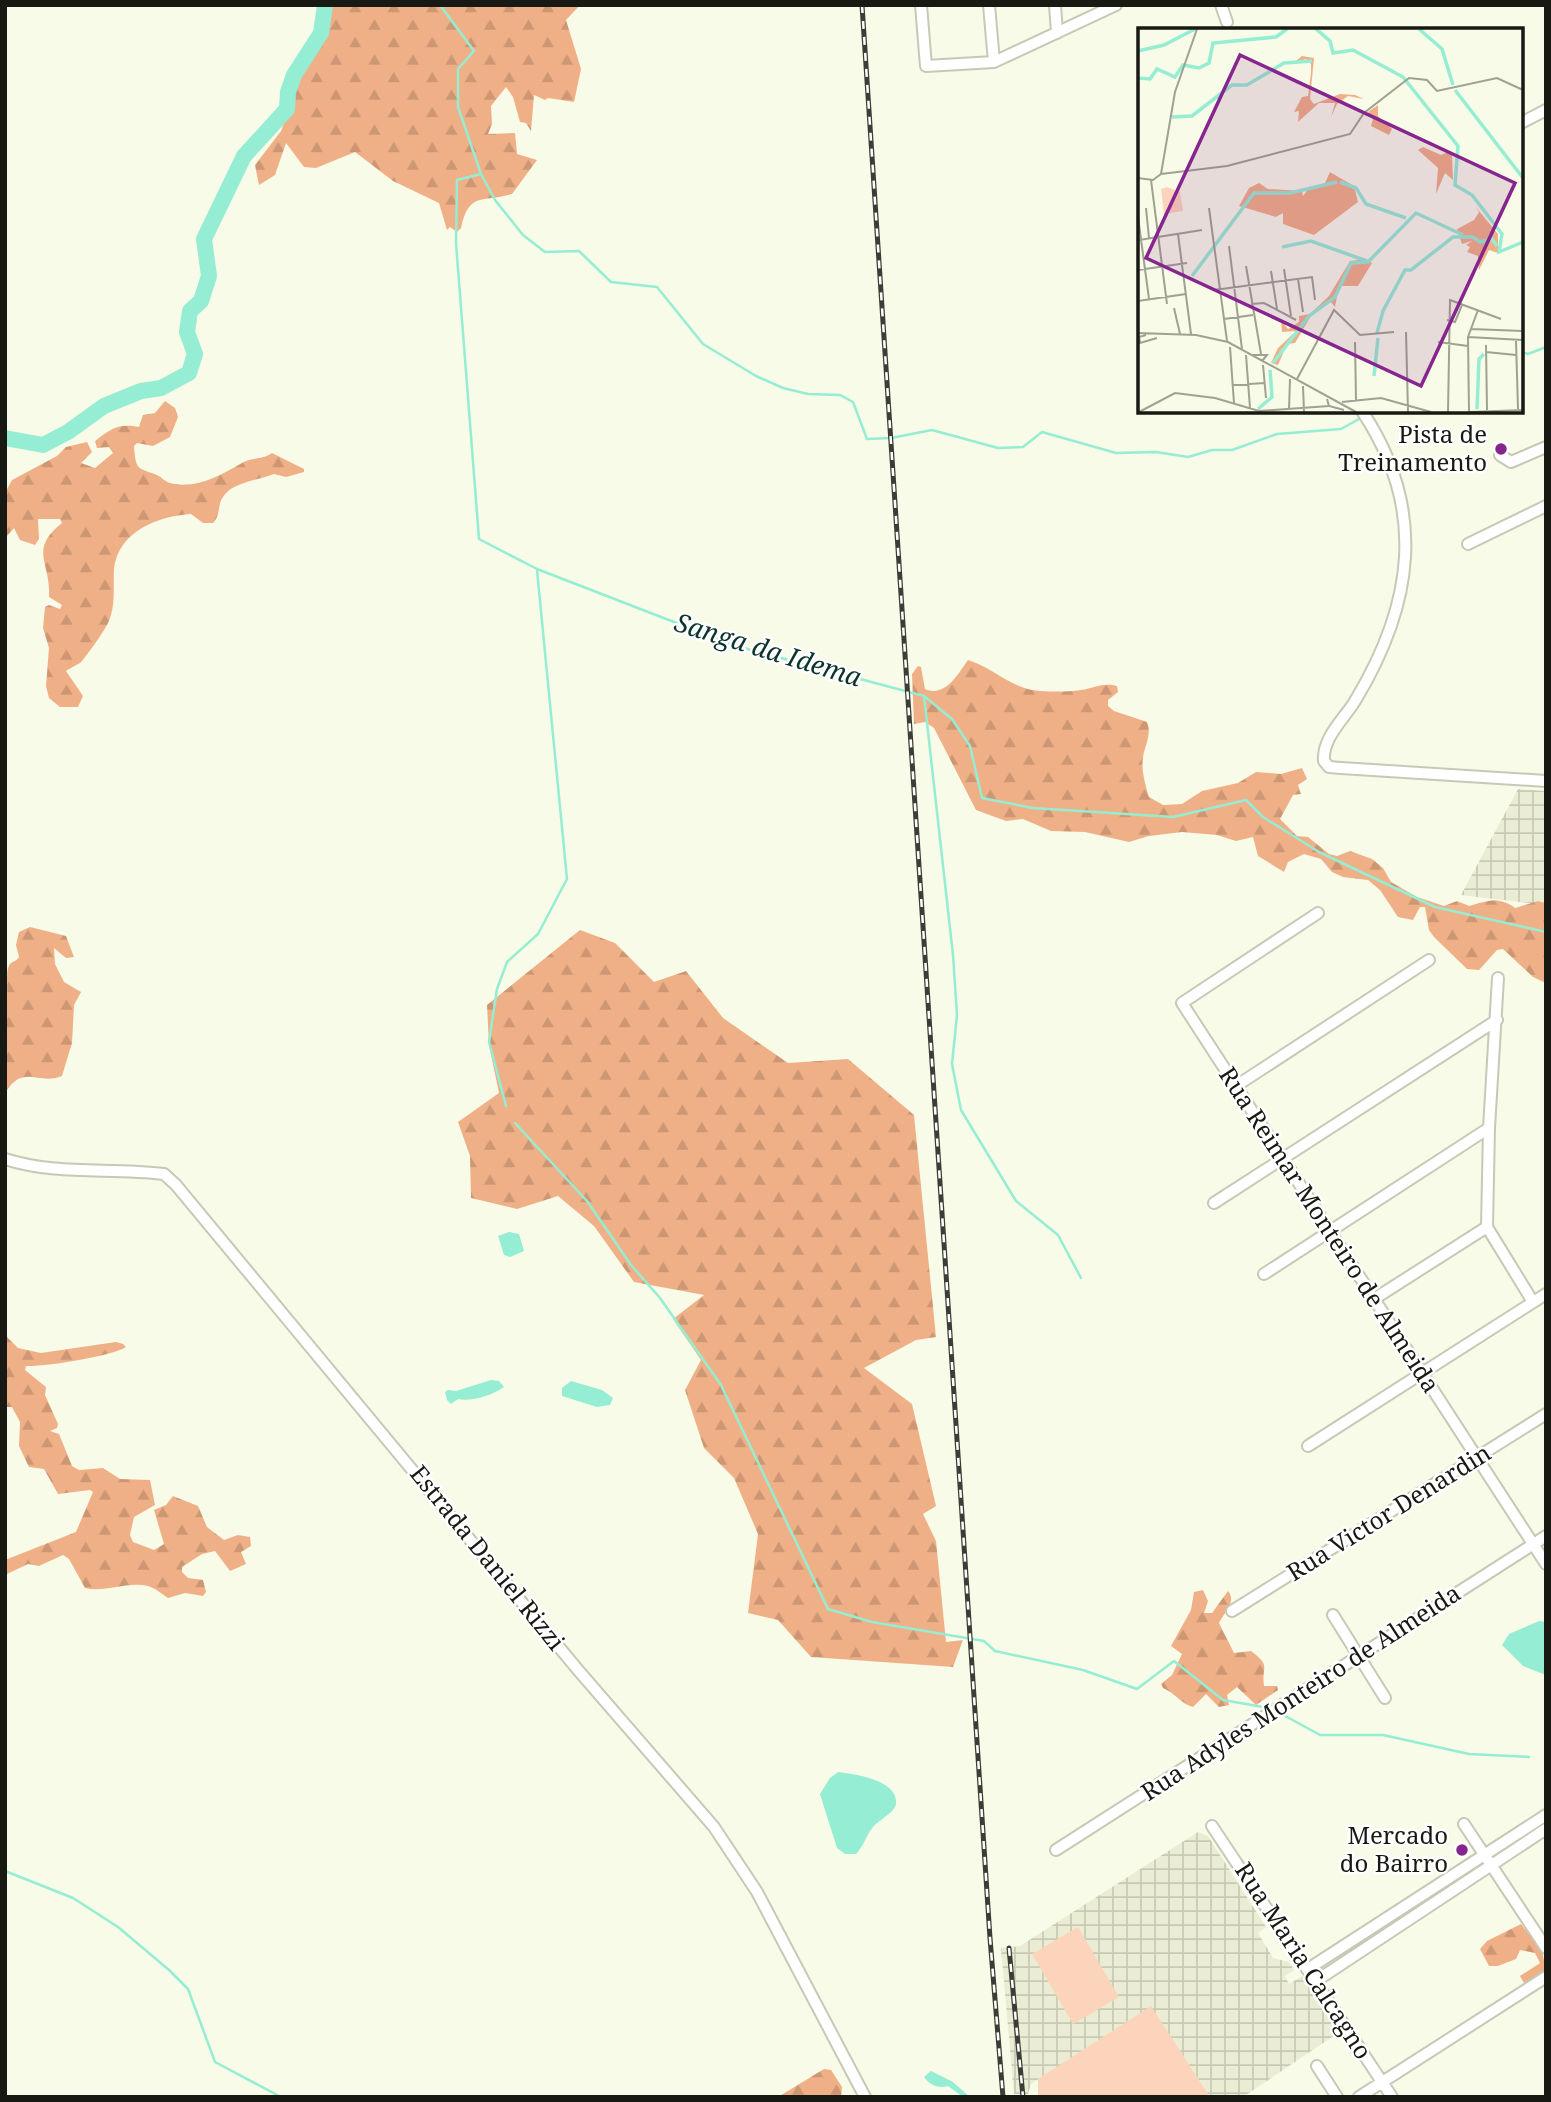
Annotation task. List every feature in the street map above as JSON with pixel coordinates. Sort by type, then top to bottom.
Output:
[{"type":"street","points":[[921,5],[926,66],[994,62],[1116,5]]},
{"type":"street","points":[[989,5],[994,62]]},
{"type":"street","points":[[1055,5],[1057,33]]},
{"type":"street","points":[[1221,5],[1227,22]]},
{"type":"street","points":[[1523,122],[1546,110]]},
{"type":"street","points":[[1364,413],[1373,426],[1392,468],[1401,499],[1405,566],[1402,595],[1384,649],[1328,741],[1324,761],[1329,767],[1546,781]]},
{"type":"street","points":[[1500,455],[1511,461],[1546,447]]},
{"type":"street","points":[[1468,544],[1546,506]]},
{"type":"street","name":"Rua Reimar Monteiro de Almeida","points":[[1318,913],[1182,1003],[1546,1564]]},
{"type":"street","points":[[1236,1086],[1429,960]]},
{"type":"street","points":[[1498,978],[1489,1128],[1487,1227],[1533,1302]]},
{"type":"street","points":[[1214,1203],[1497,1020]]},
{"type":"street","points":[[1264,1275],[1489,1128]]},
{"type":"street","name":"Estrada Daniel Rizzi","points":[[5,1159],[33,1168],[61,1172],[164,1174],[176,1185],[578,1670],[722,1838],[757,1892],[865,2097]]},
{"type":"street","points":[[1374,1299],[1487,1227]]},
{"type":"street","points":[[1308,1446],[1546,1294]]},
{"type":"street","name":"Rua Victor Denardin","points":[[1232,1611],[1546,1413]]},
{"type":"street","name":"Rua Adyles Monteiro de Almeida","points":[[1056,1850],[1546,1536]]},
{"type":"street","points":[[1332,1615],[1385,1698]]},
{"type":"street","points":[[1308,1969],[1546,1815]]},
{"type":"street","points":[[1464,1824],[1546,1948]]},
{"type":"street","name":"Rua Maria Calcagno","points":[[1212,1826],[1392,2097]]},
{"type":"street","points":[[1316,1981],[1546,1829]]},
{"type":"street","points":[[1359,2097],[1546,1977]]},
{"type":"street","points":[[1317,2066],[1337,2097]]},
{"type":"shaded area","points":[[1518,789],[1546,791],[1546,905],[1461,895]]},
{"type":"shaded area","points":[[1198,1832],[1208,1836],[1266,1927],[1258,1933],[1273,1958],[1289,1962],[1294,1970],[1285,1976],[1289,1984],[1304,1975],[1341,2031],[1243,2097],[1210,2097],[1151,2007],[1031,2084],[1028,2094],[1014,2094],[1001,1948],[1020,1946]]},
{"type":"shaded area","points":[[1483,1862],[1484,1864],[1320,1968]]},
{"type":"shaded area","points":[[1078,1927],[1119,1997],[1073,2024],[1032,1954]]},
{"type":"shaded area","points":[[1151,2006],[1210,2097],[1038,2097],[1038,2079]]},
{"type":"green space","points":[[331,5],[580,5],[566,20],[581,69],[574,102],[548,98],[545,100],[534,95],[531,131],[526,123],[520,122],[513,97],[506,87],[491,106],[492,124],[488,134],[515,133],[517,154],[537,160],[512,194],[473,203],[464,216],[461,228],[457,232],[450,227],[447,230],[439,203],[393,181],[355,152],[316,168],[304,167],[286,143],[275,175],[259,185],[255,165],[281,131],[305,67],[326,32],[325,21]]},
{"type":"green space","points":[[165,401],[175,408],[178,417],[170,437],[153,446],[137,443],[134,446],[137,464],[141,469],[168,482],[189,485],[208,480],[246,461],[272,453],[304,469],[304,472],[286,477],[274,474],[232,488],[221,500],[213,523],[203,523],[191,514],[179,515],[154,522],[132,535],[117,556],[111,617],[82,661],[66,671],[83,696],[78,707],[60,707],[49,698],[46,686],[49,648],[43,628],[45,607],[49,605],[60,609],[62,605],[49,597],[43,549],[52,532],[62,523],[60,519],[38,519],[39,539],[35,545],[20,540],[14,528],[5,538],[5,493],[12,480],[57,456],[66,447],[87,442],[92,452],[81,463],[95,468],[113,453],[109,447],[97,448],[95,441],[115,428],[139,427],[143,415],[155,413]]},
{"type":"green space","points":[[968,660],[1032,690],[1069,691],[1103,685],[1117,686],[1118,692],[1108,700],[1108,706],[1114,711],[1147,722],[1149,731],[1143,757],[1144,777],[1149,797],[1163,805],[1182,804],[1202,791],[1238,783],[1256,772],[1281,774],[1302,768],[1307,779],[1298,785],[1301,794],[1293,795],[1280,819],[1297,836],[1308,837],[1329,854],[1337,856],[1350,851],[1372,859],[1383,868],[1391,882],[1417,897],[1444,906],[1457,901],[1469,906],[1498,901],[1515,908],[1538,901],[1546,904],[1546,983],[1533,977],[1503,949],[1497,950],[1479,970],[1467,969],[1429,930],[1425,907],[1420,907],[1413,920],[1398,917],[1380,890],[1368,880],[1343,877],[1332,872],[1321,859],[1304,854],[1288,862],[1284,872],[1258,856],[1253,837],[1236,841],[1217,835],[1182,832],[1149,836],[1129,842],[1085,832],[1051,831],[1023,819],[1006,821],[976,810],[934,728],[925,722],[914,724],[912,674],[918,666],[921,667],[925,689],[932,691],[950,683]]},
{"type":"green space","points":[[30,927],[66,936],[74,957],[66,958],[54,948],[55,964],[64,982],[81,992],[74,1005],[72,1043],[62,1076],[18,1079],[5,1093],[7,972],[10,964],[19,957],[16,945],[19,932]]},
{"type":"green space","points":[[580,930],[615,943],[654,982],[686,971],[723,1018],[788,1063],[848,1059],[914,1115],[936,1337],[916,1340],[864,1368],[912,1404],[936,1506],[923,1514],[936,1541],[946,1642],[963,1640],[953,1667],[811,1657],[778,1620],[748,1613],[758,1534],[734,1478],[704,1448],[685,1390],[701,1360],[673,1319],[704,1295],[634,1282],[594,1226],[558,1196],[517,1209],[471,1198],[470,1156],[458,1122],[499,1093],[489,1045],[487,1005]]},
{"type":"green space","points":[[5,1335],[18,1348],[41,1353],[116,1342],[123,1344],[126,1347],[93,1357],[26,1366],[25,1370],[46,1387],[45,1395],[58,1424],[57,1428],[50,1431],[59,1434],[72,1466],[79,1470],[103,1468],[120,1479],[150,1480],[155,1505],[134,1517],[130,1535],[133,1542],[154,1550],[164,1544],[154,1510],[166,1505],[173,1496],[198,1506],[207,1527],[224,1540],[238,1535],[250,1537],[251,1546],[241,1552],[246,1564],[230,1571],[215,1551],[202,1554],[182,1567],[182,1572],[188,1578],[203,1580],[206,1592],[203,1596],[185,1593],[168,1598],[151,1587],[140,1585],[85,1588],[69,1559],[63,1555],[39,1566],[28,1564],[5,1575],[5,1560],[76,1532],[93,1492],[90,1490],[58,1494],[44,1469],[29,1467],[19,1446],[20,1422],[12,1407],[5,1407]]},
{"type":"green space","points":[[1203,1590],[1208,1601],[1204,1613],[1212,1613],[1228,1591],[1230,1603],[1219,1623],[1234,1653],[1251,1651],[1264,1664],[1264,1686],[1277,1686],[1278,1690],[1256,1705],[1237,1687],[1227,1695],[1229,1705],[1219,1707],[1206,1694],[1193,1707],[1161,1684],[1172,1675],[1182,1654],[1171,1646],[1191,1610],[1194,1592]]},
{"type":"green space","points":[[1521,1924],[1542,1951],[1546,1971],[1524,1983],[1520,1976],[1540,1963],[1535,1953],[1520,1950],[1516,1959],[1498,1966],[1489,1966],[1480,1949],[1487,1941]]},
{"type":"green space","points":[[824,2069],[831,2070],[842,2087],[841,2097],[778,2097]]},
{"type":"water","points":[[509,1232],[519,1234],[524,1251],[510,1257],[504,1255],[498,1236]]},
{"type":"water","points":[[491,1380],[499,1381],[504,1387],[475,1399],[458,1399],[451,1404],[447,1400],[445,1392],[448,1390],[456,1391]]},
{"type":"water","points":[[571,1381],[602,1390],[613,1398],[610,1405],[597,1407],[562,1396],[562,1388]]},
{"type":"water","points":[[1539,1621],[1546,1622],[1546,1675],[1523,1666],[1502,1645],[1509,1634]]},
{"type":"water","points":[[838,1772],[874,1780],[890,1789],[895,1796],[895,1807],[873,1827],[856,1854],[845,1854],[837,1848],[820,1794],[830,1778]]},
{"type":"water","points":[[931,2071],[953,2082],[970,2097],[963,2097],[948,2086],[938,2087],[932,2084],[924,2077]]},
{"type":"waterway","points":[[5,438],[43,445],[68,432],[104,406],[141,391],[161,388],[189,373],[195,354],[187,332],[190,311],[201,301],[209,276],[204,239],[244,156],[287,109],[288,92],[294,75],[321,33],[325,5]]},
{"type":"waterway","points":[[440,5],[474,51],[458,69],[458,107],[481,174],[495,200],[523,235],[545,252],[579,251],[611,282],[657,287],[703,344],[756,376],[783,388],[808,394],[840,395],[853,402],[867,439],[891,438],[932,430],[998,448],[1023,447],[1042,432],[1116,453],[1156,452],[1188,457],[1212,450],[1232,450],[1277,434],[1341,429],[1359,419]]},
{"type":"waterway","name":"Sanga da Idema","points":[[481,174],[457,180],[456,243],[479,539],[537,569],[736,646],[924,696],[952,719],[970,746],[982,798],[1033,808],[1173,817],[1246,800],[1263,817],[1319,852],[1435,907],[1546,932]]},
{"type":"waterway","points":[[1523,353],[1528,354],[1546,347]]},
{"type":"waterway","points":[[506,1106],[489,1042],[497,989],[507,962],[538,934],[567,879],[537,570]]},
{"type":"waterway","points":[[924,696],[953,955],[957,1015],[952,1064],[961,1110],[1016,1201],[1058,1235],[1081,1278]]},
{"type":"waterway","points":[[515,1123],[587,1201],[631,1265],[660,1298],[721,1385],[828,1609],[872,1622],[984,1641],[995,1651],[1083,1670],[1137,1689],[1174,1661],[1223,1700],[1269,1708]]},
{"type":"waterway","points":[[1278,1712],[1320,1735],[1383,1735],[1469,1754],[1529,1757]]},
{"type":"waterway","points":[[5,1871],[73,1898],[118,1927],[188,1989],[215,2062],[281,2097]]},
{"type":"railway","points":[[862,5],[990,1938],[1003,2097]]},
{"type":"railway","points":[[1009,1948],[1023,2097]]},
{"type":"place","name":"Pista de Treinamento","points":[[1501,449]]},
{"type":"place","name":"Mercado do Bairro","points":[[1462,1850]]}]
